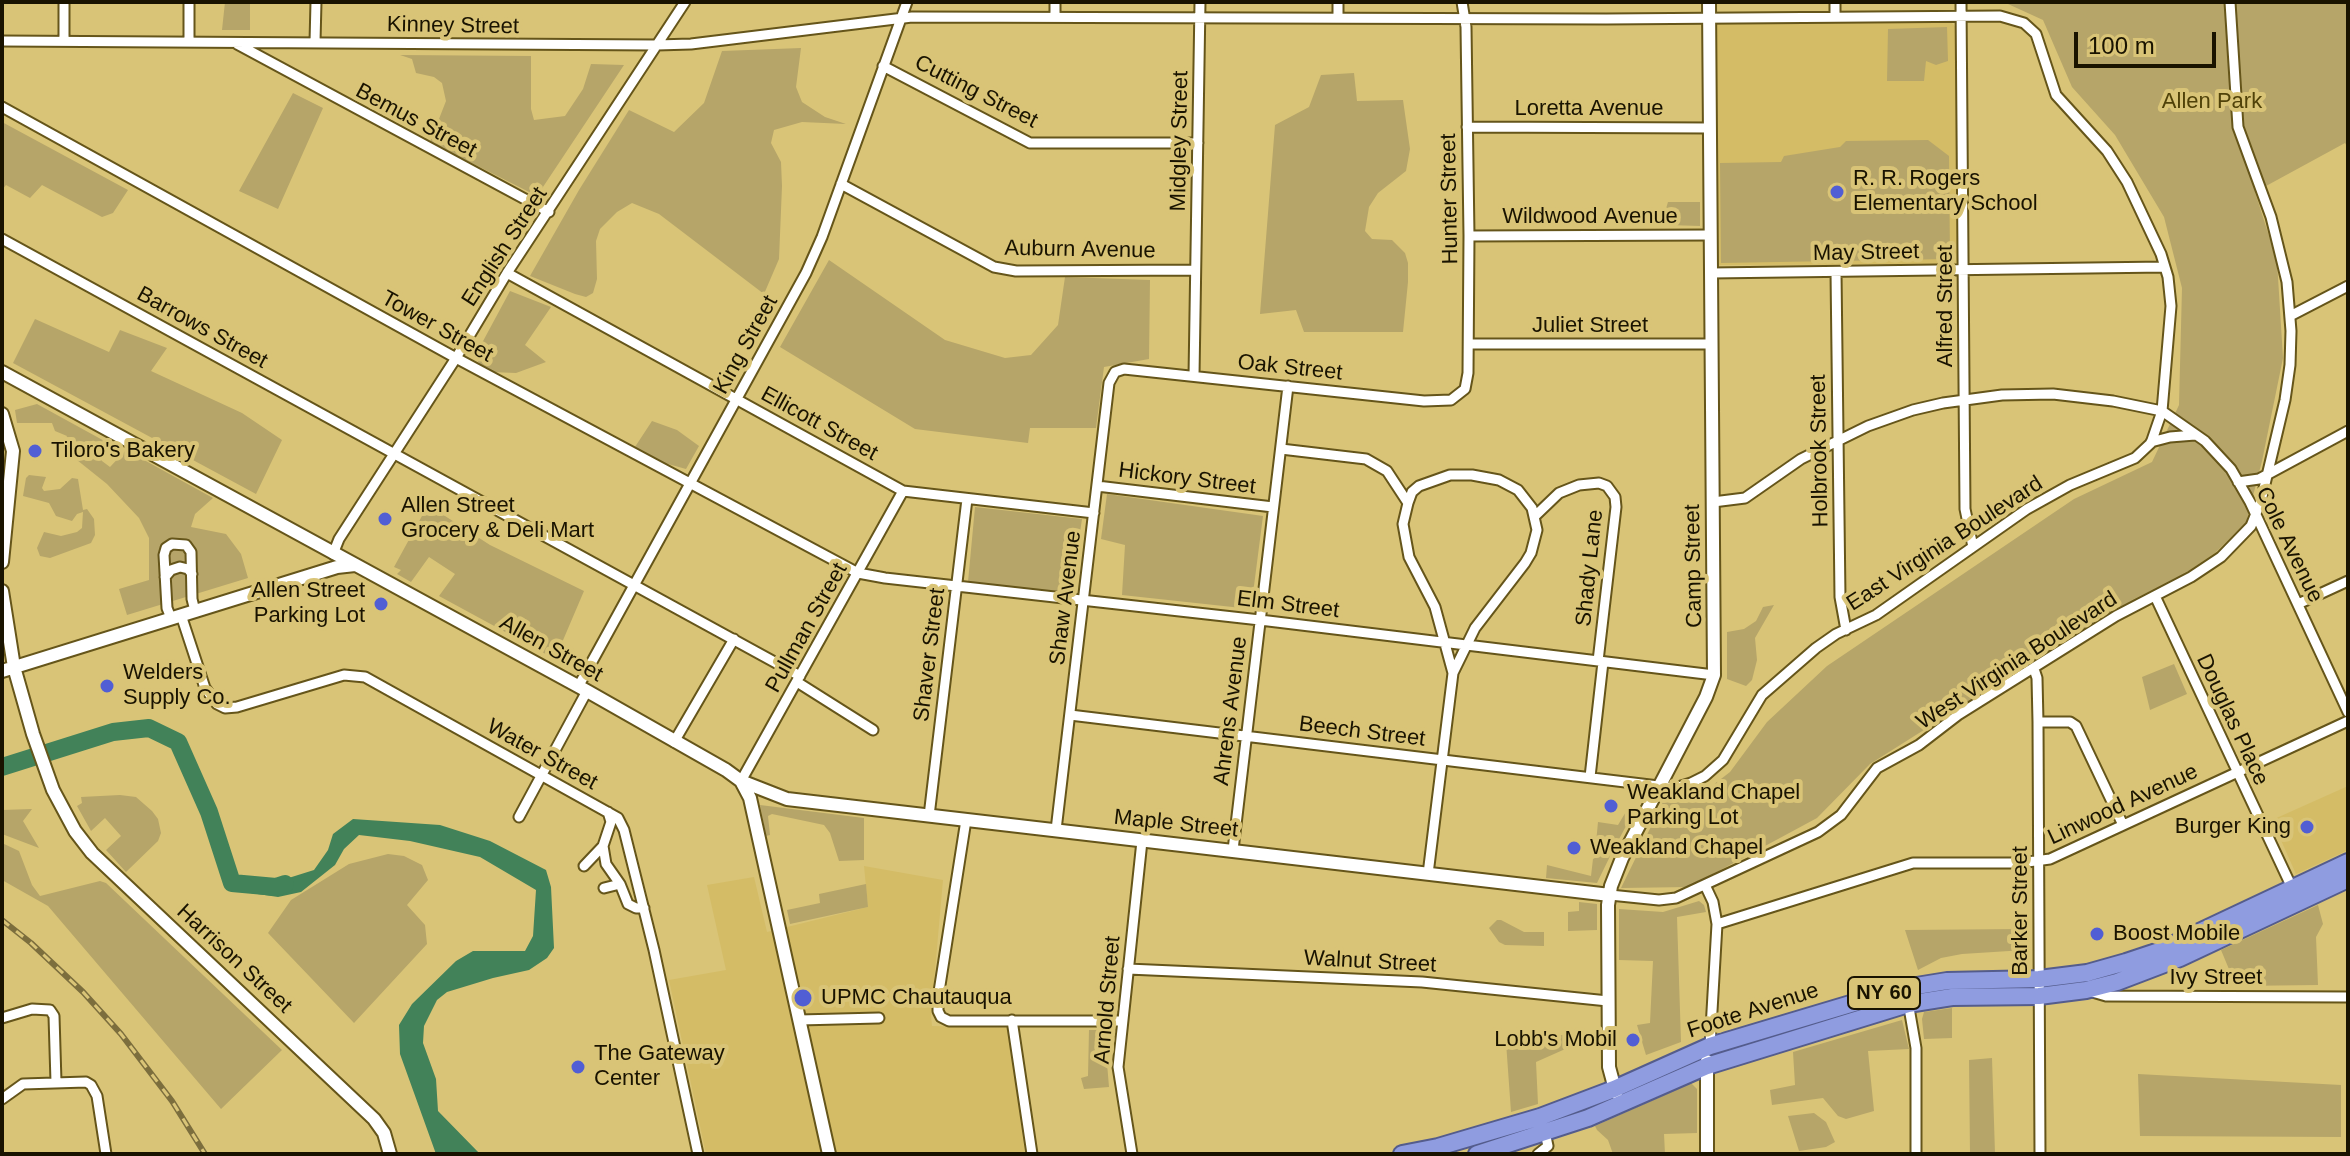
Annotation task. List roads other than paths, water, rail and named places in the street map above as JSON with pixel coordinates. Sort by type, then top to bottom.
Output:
[{"type":"highway","name":"Foote Avenue","points":[[1618,1096],[1710,1046],[1906,996],[2039,996],[2086,990],[2160,967],[2295,895],[2348,862]]},
{"type":"highway","name":"Foote Avenue","points":[[1477,1154],[1618,1096],[1947,981],[2039,979],[2087,973],[2134,960],[2295,895],[2348,879]]},
{"type":"highway","name":"Foote Avenue","points":[[1402,1154],[1543,1125]]},
{"type":"street","points":[[64,2],[64,41]]},
{"type":"street","points":[[189,2],[189,41]]},
{"type":"street","points":[[315,42],[316,2]]},
{"type":"street","name":"English Street","points":[[333,554],[339,539],[507,273],[685,2]]},
{"type":"street","name":"King Street","points":[[519,817],[633,584],[806,273],[907,2]]},
{"type":"street","points":[[1055,2],[1055,17]]},
{"type":"street","name":"Midgley Street","points":[[1194,376],[1200,2]]},
{"type":"street","points":[[1338,2],[1338,17]]},
{"type":"street","name":"Hunter Street","points":[[1461,395],[1468,380],[1469,344],[1467,127],[1462,2]]},
{"type":"street","name":"Camp Street","points":[[1618,1096],[1609,1067],[1608,1001],[1610,895],[1615,872],[1706,697],[1714,675],[1709,2]]},
{"type":"street","points":[[1835,2],[1835,17]]},
{"type":"street","points":[[1961,2],[1961,16]]},
{"type":"street","name":"West Virginia Boulevard","points":[[1610,895],[1665,900],[1676,898],[1828,827],[1847,809],[1877,768],[1919,745],[1958,715],[2116,616],[2191,577],[2221,557],[2256,518],[2288,385],[2292,345],[2287,282],[2271,217],[2238,127],[2230,2]]},
{"type":"street","name":"Alfred Street","points":[[1961,16],[1965,509],[1973,547]]},
{"type":"street","name":"Kinney Street","points":[[2,41],[657,45],[691,44],[901,18],[2008,17],[2030,26],[2036,34],[2056,95],[2095,136],[2127,182],[2165,267]]},
{"type":"street","name":"Bemus Street","points":[[234,42],[268,59]]},
{"type":"street","name":"Bemus Street","points":[[258,43],[261,54],[268,59],[549,212]]},
{"type":"street","name":"Cutting Street","points":[[883,66],[1030,143],[1198,143]]},
{"type":"street","name":"Tower Street","points":[[2,107],[456,358],[858,573]]},
{"type":"street","name":"Loretta Avenue","points":[[1467,127],[1710,128]]},
{"type":"street","name":"Auburn Avenue","points":[[841,184],[994,267],[1016,271],[1195,270]]},
{"type":"street","name":"Wildwood Avenue","points":[[1469,236],[1711,235]]},
{"type":"street","name":"Barrows Street","points":[[2,239],[734,639],[873,730]]},
{"type":"street","points":[[2151,442],[2162,411],[2171,306],[2165,267]]},
{"type":"street","name":"May Street","points":[[1711,273],[2165,267]]},
{"type":"street","name":"Holbrook Street","points":[[1836,272],[1840,597],[1846,630]]},
{"type":"street","name":"Ellicott Street","points":[[507,273],[903,491],[1094,513]]},
{"type":"street","points":[[2290,316],[2348,286]]},
{"type":"street","name":"Juliet Street","points":[[1469,344],[1712,344]]},
{"type":"street","name":"Oak Street","points":[[1115,372],[1124,369],[1424,401],[1447,401],[1461,395]]},
{"type":"street","name":"Allen Street","points":[[2,372],[583,689],[741,781]]},
{"type":"street","name":"Shaw Avenue","points":[[1056,830],[1109,383],[1115,372]]},
{"type":"street","name":"Ahrens Avenue","points":[[1233,850],[1288,386]]},
{"type":"street","points":[[1713,502],[1745,498],[1801,459],[1838,440],[1913,410],[2002,395],[2053,394],[2098,398],[2162,411]]},
{"type":"street","name":"Cole Avenue","points":[[2162,411],[2197,435],[2219,456],[2238,482],[2348,712]]},
{"type":"street","points":[[2,414],[11,437],[13,466],[2,562]]},
{"type":"street","name":"Cole Avenue","points":[[2238,482],[2253,481],[2348,431]]},
{"type":"street","points":[[2151,442],[2197,435]]},
{"type":"street","name":"East Virginia Boulevard","points":[[1659,785],[1683,787],[1715,768],[1729,751],[1762,695],[1816,648],[1876,615],[2027,509],[2070,485],[2135,458],[2151,442]]},
{"type":"street","points":[[1281,449],[1366,459],[1387,471],[1408,503]]},
{"type":"street","points":[[1428,874],[1453,673],[1465,645],[1491,605],[1520,572],[1531,553],[1537,530],[1530,505],[1518,490],[1499,480],[1472,475],[1450,475],[1428,482],[1412,492],[1403,524],[1405,544],[1435,607],[1453,673]]},
{"type":"street","name":"Shady Lane","points":[[1535,516],[1559,493],[1579,485],[1607,486],[1615,497],[1590,777]]},
{"type":"street","name":"Hickory Street","points":[[1097,486],[1273,507]]},
{"type":"street","name":"Pullman Street","points":[[741,781],[903,491]]},
{"type":"street","name":"Shaver Street","points":[[929,816],[967,499]]},
{"type":"street","points":[[176,617],[167,608],[165,551],[169,545],[186,545],[191,552],[195,611]]},
{"type":"street","points":[[325,571],[333,554]]},
{"type":"street","points":[[291,583],[292,574],[313,568],[333,554]]},
{"type":"street","points":[[2,591],[8,669],[325,571],[355,565]]},
{"type":"street","points":[[165,577],[171,570],[180,567],[192,574]]},
{"type":"street","name":"Elm Street","points":[[858,573],[1714,675]]},
{"type":"street","points":[[2298,604],[2348,581]]},
{"type":"street","name":"Douglas Place","points":[[2155,596],[2295,895]]},
{"type":"street","name":"Water Street","points":[[176,617],[205,688],[217,704],[225,708],[353,674],[365,677],[618,818],[624,830],[644,908],[698,1154]]},
{"type":"street","points":[[674,742],[734,639]]},
{"type":"street","name":"Harrison Street","points":[[8,669],[53,790],[75,831],[92,853],[374,1119],[384,1133],[390,1154]]},
{"type":"street","name":"Barker Street","points":[[2034,669],[2038,722],[2040,1154]]},
{"type":"street","name":"Beech Street","points":[[1070,715],[1659,785]]},
{"type":"street","name":"Linwood Avenue","points":[[1717,924],[1913,863],[2039,861],[2059,856],[2348,721]]},
{"type":"street","points":[[2038,722],[2070,722],[2076,726],[2123,825]]},
{"type":"street","points":[[741,781],[750,798],[829,1154]]},
{"type":"street","name":"Maple Street","points":[[741,781],[787,799],[1056,830],[1142,845],[1233,850],[1610,895]]},
{"type":"street","points":[[584,866],[603,846],[611,822],[608,812]]},
{"type":"street","points":[[966,820],[938,998],[941,1017],[949,1021],[1122,1021]]},
{"type":"street","name":"Arnold Street","points":[[1132,1154],[1118,1067],[1142,845]]},
{"type":"street","points":[[603,846],[606,864],[620,884],[628,904],[644,908]]},
{"type":"street","points":[[604,888],[620,884]]},
{"type":"street","points":[[1705,885],[1713,902],[1717,924],[1707,1066],[1707,1154]]},
{"type":"street","name":"Walnut Street","points":[[1128,969],[1422,982],[1608,1001]]},
{"type":"street","name":"Ivy Street","points":[[2086,990],[2106,996],[2348,997]]},
{"type":"street","points":[[1906,996],[1916,1048],[1916,1154]]},
{"type":"street","points":[[2,1018],[32,1009],[50,1010],[54,1016],[56,1082]]},
{"type":"street","points":[[799,1020],[879,1018]]},
{"type":"street","points":[[1012,1020],[1032,1154]]},
{"type":"street","points":[[2,1099],[23,1084],[86,1082],[95,1090],[106,1154]]},
{"type":"street","points":[[1538,1154],[1548,1146],[1543,1125]]},
{"type":"waterway","points":[[2,767],[113,732],[149,728],[178,742],[209,812],[232,883],[276,887],[285,884]]},
{"type":"railway","points":[[2,920],[83,992],[121,1034],[172,1101],[205,1154]]},
{"type":"place","name":"R. R. Rogers Elementary School","points":[[1837,192]]},
{"type":"place","name":"Tiloro's Bakery","points":[[35,451]]},
{"type":"place","name":"Allen Street Grocery & Deli Mart","points":[[385,519]]},
{"type":"place","name":"Allen Street Parking Lot","points":[[381,604]]},
{"type":"place","name":"Welders Supply Co.","points":[[107,686]]},
{"type":"place","name":"Weakland Chapel Parking Lot","points":[[1611,806]]},
{"type":"place","name":"Burger King","points":[[2307,827]]},
{"type":"place","name":"Weakland Chapel","points":[[1574,848]]},
{"type":"place","name":"Boost Mobile","points":[[2097,934]]},
{"type":"place","name":"UPMC Chautauqua","points":[[803,998]]},
{"type":"place","name":"Lobb's Mobil","points":[[1633,1040]]},
{"type":"place","name":"The Gateway Center","points":[[578,1067]]},
{"type":"park label","name":"Allen Park","points":[[2212,102]]}]
